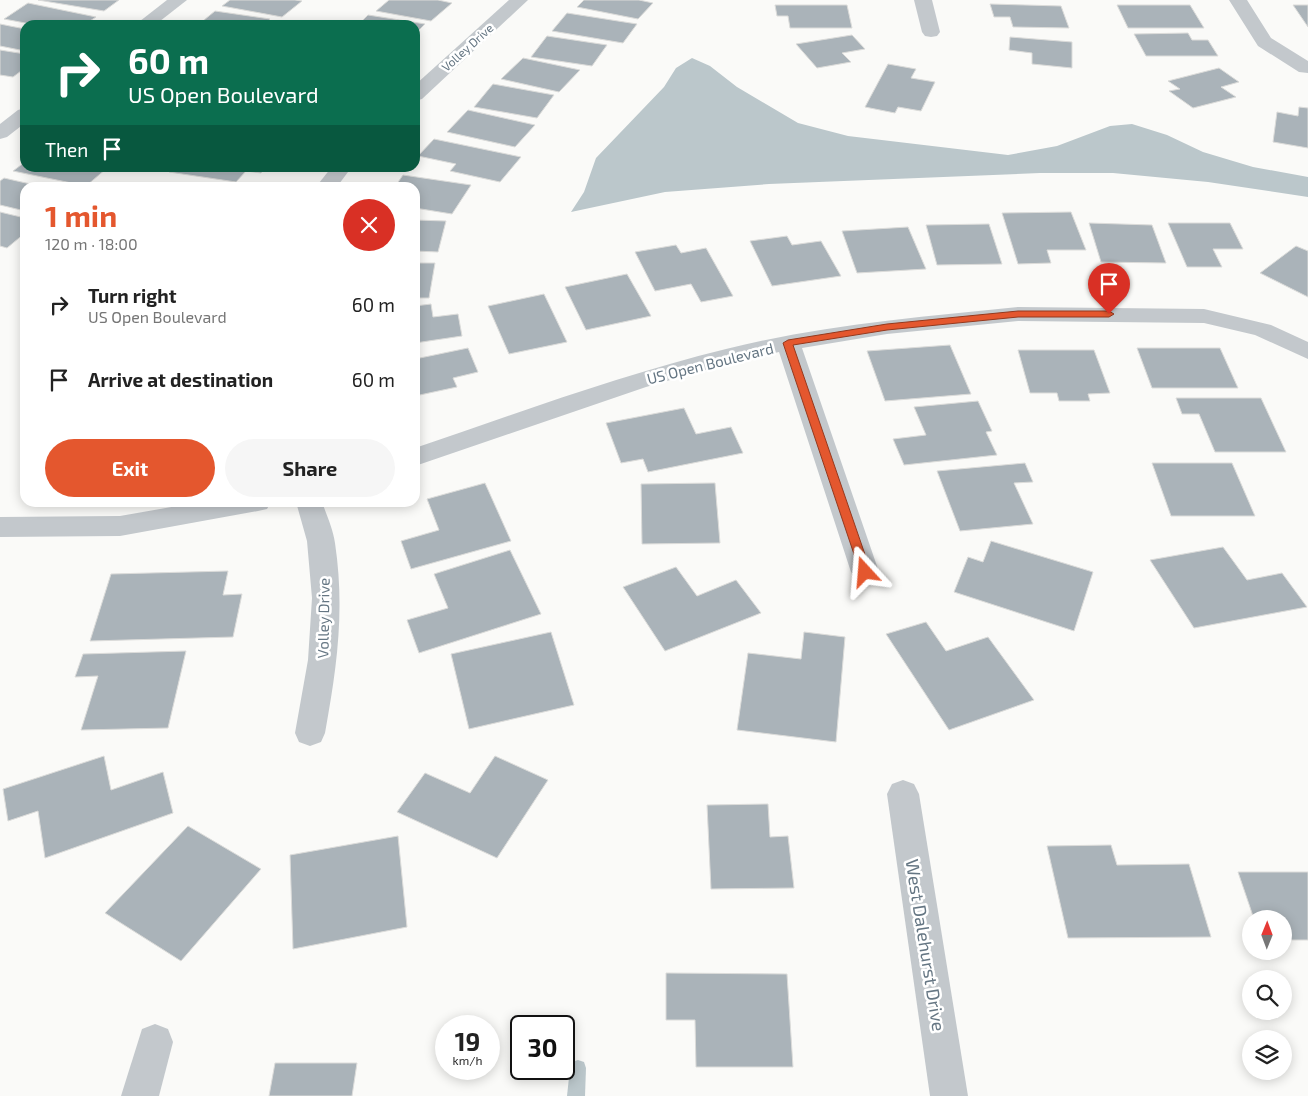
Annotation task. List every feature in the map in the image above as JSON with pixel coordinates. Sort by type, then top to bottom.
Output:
[{"type":"street","points":[[151,20],[178,0]]},
{"type":"street","name":"Volley Drive","points":[[420,90],[519,0]]},
{"type":"street","points":[[923,0],[931,32]]},
{"type":"street","points":[[1238,0],[1264,42],[1306,68]]},
{"type":"street","points":[[0,133],[20,118]]},
{"type":"street","points":[[330,182],[338,172]]},
{"type":"street","name":"US Open Boulevard","points":[[420,455],[637,381],[727,356],[788,343],[887,327],[1018,314],[1204,316],[1263,330],[1308,352]]},
{"type":"street","points":[[788,343],[865,572]]},
{"type":"street","points":[[0,527],[120,526],[229,507]]},
{"type":"street","name":"Volley Drive","points":[[310,733],[323,660],[326,598],[321,541],[311,507]]},
{"type":"street","name":"West Dalehurst Drive","points":[[903,794],[949,1096]]},
{"type":"street","points":[[140,1096],[155,1042]]},
{"type":"shaded area","points":[[692,58],[710,66],[737,87],[798,123],[848,136],[1008,155],[1057,146],[1110,126],[1132,124],[1167,135],[1203,152],[1253,167],[1308,177],[1308,197],[1208,182],[1113,173],[1040,173],[769,184],[665,192],[571,212],[584,192],[596,158],[664,87],[676,68]]},
{"type":"building","points":[[38,0],[119,0],[104,11]]},
{"type":"building","points":[[230,0],[302,1],[282,17],[222,6]]},
{"type":"building","points":[[389,0],[438,0],[452,3],[431,21],[376,11]]},
{"type":"building","points":[[584,0],[639,0],[653,3],[638,19],[577,7]]},
{"type":"building","points":[[28,3],[96,17],[92,20],[20,20],[20,22],[4,19]]},
{"type":"building","points":[[990,4],[1061,6],[1069,28],[1013,27],[1010,17],[994,17]]},
{"type":"building","points":[[775,5],[847,5],[852,28],[790,28],[788,16],[777,16]]},
{"type":"building","points":[[1117,5],[1190,5],[1204,28],[1128,28]]},
{"type":"building","points":[[1293,5],[1308,5],[1308,27]]},
{"type":"building","points":[[215,11],[270,19],[269,20],[204,20]]},
{"type":"building","points":[[567,13],[637,24],[623,43],[552,31]]},
{"type":"building","points":[[368,15],[400,20],[363,20]]},
{"type":"building","points":[[0,24],[20,28],[20,50],[0,46]]},
{"type":"building","points":[[1188,33],[1192,40],[1208,40],[1218,56],[1146,56],[1134,34]]},
{"type":"building","points":[[852,35],[865,49],[842,53],[851,62],[817,68],[796,44]]},
{"type":"building","points":[[547,36],[607,45],[592,66],[531,57]]},
{"type":"building","points":[[1010,37],[1072,42],[1072,68],[1032,64],[1032,53],[1009,50]]},
{"type":"building","points":[[0,50],[20,53],[20,72],[13,77],[0,75]]},
{"type":"building","points":[[523,58],[580,70],[559,92],[501,79]]},
{"type":"building","points":[[888,64],[916,69],[911,78],[935,82],[921,111],[898,107],[895,113],[865,107]]},
{"type":"building","points":[[1219,68],[1239,82],[1221,87],[1236,97],[1193,108],[1169,91],[1180,89],[1168,81]]},
{"type":"building","points":[[493,84],[554,95],[537,118],[474,107]]},
{"type":"building","points":[[1299,107],[1308,108],[1308,148],[1273,142],[1277,112],[1298,116]]},
{"type":"building","points":[[468,110],[535,125],[515,147],[447,132]]},
{"type":"building","points":[[434,139],[521,157],[500,182],[450,171],[456,164],[420,156],[420,154]]},
{"type":"building","points":[[20,166],[20,172],[102,172],[91,182],[67,182],[13,171]]},
{"type":"building","points":[[169,172],[245,172],[236,182]]},
{"type":"building","points":[[403,175],[471,185],[452,214],[420,209],[420,182],[398,182]]},
{"type":"building","points":[[4,178],[22,182],[20,182],[20,210],[0,205],[0,181]]},
{"type":"building","points":[[0,212],[20,217],[20,237],[7,248],[0,246]]},
{"type":"building","points":[[1071,212],[1086,250],[1047,250],[1051,263],[1018,264],[1002,213]]},
{"type":"building","points":[[420,220],[446,221],[438,252],[420,251]]},
{"type":"building","points":[[1089,223],[1152,225],[1166,263],[1101,262]]},
{"type":"building","points":[[1168,223],[1230,223],[1243,249],[1213,249],[1222,267],[1187,267]]},
{"type":"building","points":[[989,224],[1002,264],[937,265],[926,225]]},
{"type":"building","points":[[908,227],[926,269],[857,273],[842,231]]},
{"type":"building","points":[[787,236],[792,245],[821,241],[841,276],[772,286],[750,241]]},
{"type":"building","points":[[676,245],[681,253],[706,248],[733,296],[701,302],[691,284],[655,291],[635,252]]},
{"type":"building","points":[[1296,246],[1308,251],[1308,297],[1260,273]]},
{"type":"building","points":[[420,263],[435,263],[429,298],[420,298]]},
{"type":"building","points":[[627,274],[651,316],[586,330],[565,287]]},
{"type":"building","points":[[544,294],[567,342],[509,354],[488,306]]},
{"type":"building","points":[[431,304],[433,317],[458,314],[462,336],[420,342],[420,305]]},
{"type":"building","points":[[950,345],[971,394],[885,401],[867,351]]},
{"type":"building","points":[[468,348],[478,372],[453,378],[457,387],[420,395],[420,358]]},
{"type":"building","points":[[1137,348],[1220,348],[1238,388],[1152,388]]},
{"type":"building","points":[[1018,350],[1094,350],[1110,393],[1088,394],[1090,401],[1059,401],[1057,393],[1030,393]]},
{"type":"building","points":[[1176,398],[1261,398],[1286,452],[1215,452],[1199,414],[1182,414]]},
{"type":"building","points":[[978,401],[992,431],[986,432],[997,455],[904,465],[893,439],[926,435],[914,407]]},
{"type":"building","points":[[684,408],[696,434],[731,427],[743,453],[648,472],[643,459],[621,463],[606,423]]},
{"type":"building","points":[[1025,463],[1033,482],[1014,483],[1033,524],[960,531],[937,471]]},
{"type":"building","points":[[1152,463],[1232,463],[1255,516],[1171,516]]},
{"type":"building","points":[[485,483],[511,541],[411,569],[401,541],[439,530],[427,499]]},
{"type":"building","points":[[715,483],[720,543],[642,544],[641,484]]},
{"type":"building","points":[[991,541],[1093,572],[1074,631],[954,592],[968,557],[983,562]]},
{"type":"building","points":[[1223,547],[1247,580],[1282,573],[1307,607],[1194,628],[1150,560]]},
{"type":"building","points":[[510,550],[541,614],[419,653],[407,620],[448,608],[434,574]]},
{"type":"building","points":[[676,567],[697,596],[736,580],[761,613],[665,651],[623,587]]},
{"type":"building","points":[[228,571],[223,595],[242,594],[233,637],[90,641],[111,574]]},
{"type":"building","points":[[926,622],[946,651],[988,637],[1034,700],[949,730],[886,634]]},
{"type":"building","points":[[551,632],[574,705],[469,729],[451,654]]},
{"type":"building","points":[[804,632],[845,637],[836,742],[737,730],[748,653],[801,659]]},
{"type":"building","points":[[186,651],[168,728],[81,730],[98,676],[75,677],[83,654]]},
{"type":"building","points":[[104,756],[111,790],[163,772],[173,813],[45,858],[38,811],[8,821],[3,789]]},
{"type":"building","points":[[495,756],[548,780],[497,858],[397,812],[425,773],[470,793]]},
{"type":"building","points":[[768,804],[770,837],[788,836],[794,888],[711,889],[707,805]]},
{"type":"building","points":[[188,826],[261,869],[181,961],[105,913]]},
{"type":"building","points":[[398,836],[407,927],[293,949],[290,855]]},
{"type":"building","points":[[1111,845],[1117,865],[1189,864],[1211,937],[1068,938],[1047,846]]},
{"type":"building","points":[[1238,872],[1308,872],[1308,940],[1292,940],[1292,910],[1251,910]]},
{"type":"building","points":[[666,973],[787,974],[793,1067],[696,1067],[695,1020],[666,1020]]},
{"type":"building","points":[[275,1063],[357,1063],[352,1096],[269,1096]]},
{"type":"waterway","points":[[576,1096],[578,1068]]},
{"type":"route","points":[[865,572],[788,343],[887,327],[1018,314],[1109,314]]}]
